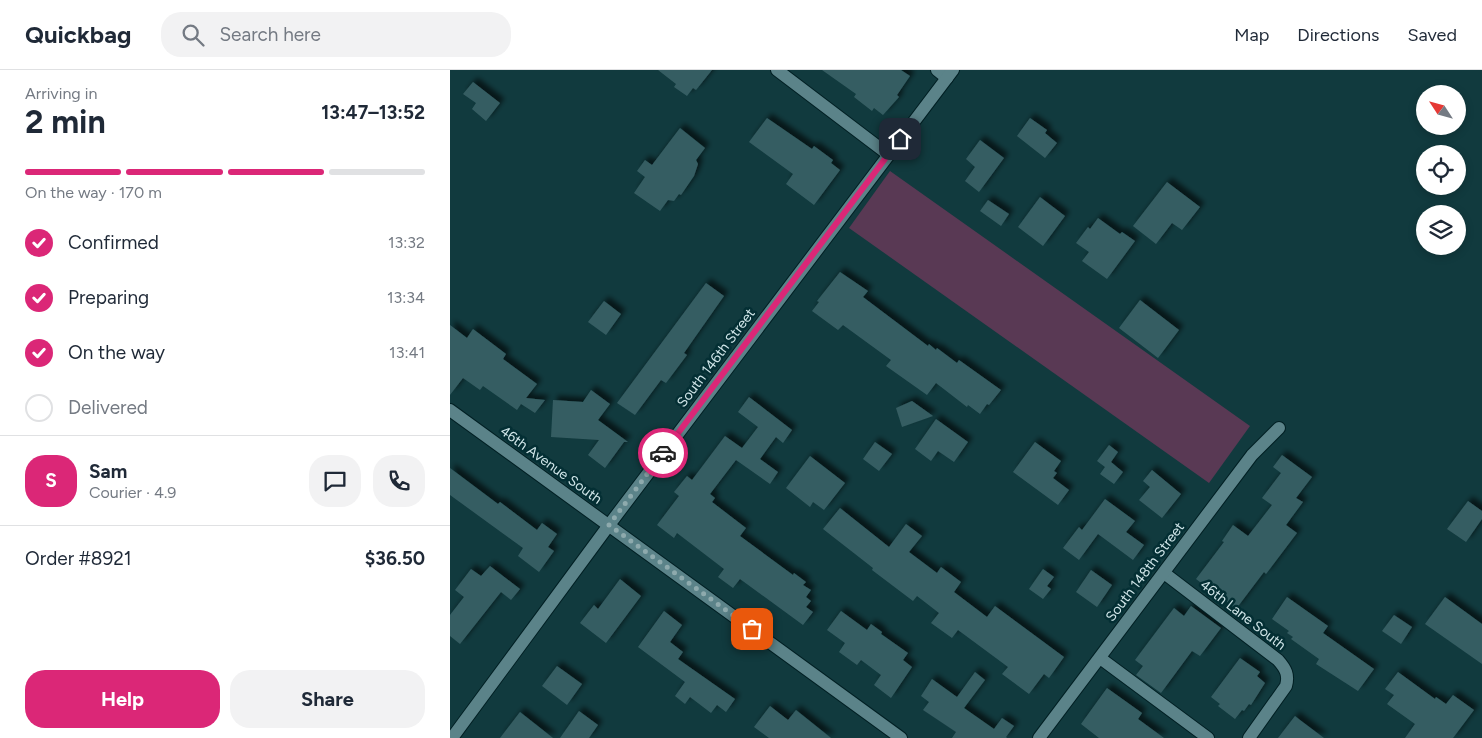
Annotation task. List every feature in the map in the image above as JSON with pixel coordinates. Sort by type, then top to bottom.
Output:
[{"type":"street","points":[[777,70],[889,155]]},
{"type":"street","name":"South 146th Street","points":[[452,738],[609,525],[889,155],[946,73]]},
{"type":"street","name":"46th Avenue South","points":[[450,410],[901,738]]},
{"type":"street","name":"South 148th Street","points":[[1039,738],[1252,455],[1279,428]]},
{"type":"street","name":"46th Lane South","points":[[1164,573],[1278,660],[1289,676],[1286,686],[1249,738]]},
{"type":"street","points":[[1100,658],[1208,738]]},
{"type":"shaded area","points":[[890,171],[1250,426],[1209,483],[849,228]]},
{"type":"building","points":[[658,70],[712,70],[696,90],[693,88],[687,96],[674,87],[676,84]]},
{"type":"building","points":[[822,70],[901,70],[910,76],[897,95],[899,97],[883,115],[874,108],[872,111],[854,97],[856,94]]},
{"type":"building","points":[[473,82],[500,103],[486,121],[472,109],[476,103],[463,94]]},
{"type":"building","points":[[767,118],[812,149],[814,146],[833,160],[831,163],[840,170],[814,205],[786,184],[793,174],[749,142]]},
{"type":"building","points":[[1030,118],[1047,130],[1045,133],[1057,143],[1045,158],[1017,136]]},
{"type":"building","points":[[680,128],[705,148],[696,160],[698,164],[694,176],[681,195],[679,194],[674,201],[668,200],[660,211],[634,193],[645,177],[637,171],[645,160],[652,165]]},
{"type":"building","points":[[980,140],[1004,158],[979,192],[965,181],[975,167],[966,159]]},
{"type":"building","points":[[1167,182],[1200,207],[1182,230],[1172,223],[1156,244],[1133,226]]},
{"type":"building","points":[[1040,197],[1065,216],[1043,246],[1018,227]]},
{"type":"building","points":[[988,200],[1009,214],[1001,226],[980,211]]},
{"type":"building","points":[[1098,218],[1120,234],[1122,232],[1135,241],[1107,279],[1082,261],[1089,252],[1076,243],[1088,227],[1090,229]]},
{"type":"building","points":[[840,272],[868,291],[863,297],[928,346],[929,344],[936,350],[937,348],[957,363],[959,360],[1001,390],[989,405],[987,404],[980,414],[968,405],[967,407],[936,383],[927,395],[886,366],[891,360],[843,325],[838,330],[812,311],[819,302],[817,301]]},
{"type":"building","points":[[706,283],[724,296],[684,353],[687,355],[666,383],[661,380],[635,415],[617,403]]},
{"type":"building","points":[[1140,300],[1179,330],[1158,358],[1119,328]]},
{"type":"building","points":[[604,301],[621,314],[606,335],[588,322]]},
{"type":"building","points":[[450,325],[467,338],[473,329],[506,354],[503,359],[537,384],[526,398],[545,400],[535,413],[521,404],[517,410],[483,386],[480,390],[463,378],[450,395]]},
{"type":"building","points":[[591,390],[610,404],[598,420],[628,442],[624,442],[605,468],[588,455],[599,440],[551,437],[553,400],[583,402]]},
{"type":"building","points":[[749,397],[792,430],[783,443],[776,437],[760,459],[778,472],[770,484],[736,460],[710,494],[715,498],[712,502],[746,528],[740,536],[793,575],[794,573],[806,582],[803,585],[811,590],[806,597],[811,601],[806,607],[813,612],[803,625],[740,579],[733,588],[718,577],[724,569],[677,533],[674,538],[657,525],[679,496],[674,492],[687,476],[692,480],[725,436],[742,448],[758,427],[738,412]]},
{"type":"building","points":[[912,401],[933,416],[902,427],[896,408]]},
{"type":"building","points":[[936,419],[968,442],[954,462],[938,451],[931,461],[915,449]]},
{"type":"building","points":[[875,442],[892,454],[879,471],[863,459]]},
{"type":"building","points":[[1035,442],[1061,461],[1054,471],[1057,473],[1053,478],[1069,490],[1058,505],[1013,472]]},
{"type":"building","points":[[1109,445],[1118,452],[1111,462],[1123,472],[1114,484],[1100,474],[1105,467],[1097,461]]},
{"type":"building","points":[[1282,455],[1312,477],[1296,498],[1303,502],[1286,525],[1297,533],[1236,609],[1196,579],[1224,542],[1222,541],[1233,525],[1248,536],[1272,505],[1262,498],[1281,473],[1273,467]]},
{"type":"building","points":[[810,456],[845,483],[824,510],[813,502],[810,507],[786,488]]},
{"type":"building","points":[[450,468],[537,530],[542,523],[557,534],[548,547],[554,551],[539,572],[518,556],[523,548],[450,495]]},
{"type":"building","points":[[1152,470],[1181,494],[1162,518],[1139,500],[1150,487],[1143,481]]},
{"type":"building","points":[[1105,499],[1135,521],[1126,532],[1144,545],[1133,560],[1098,534],[1079,560],[1063,548],[1079,527],[1082,530]]},
{"type":"building","points":[[1468,501],[1482,511],[1482,519],[1466,542],[1447,529]]},
{"type":"building","points":[[840,508],[889,547],[906,524],[922,536],[909,552],[937,573],[941,567],[961,582],[954,592],[987,617],[995,606],[1064,657],[1049,678],[1044,674],[1029,694],[1002,674],[1008,667],[958,630],[952,638],[931,623],[939,613],[917,596],[913,601],[823,529]]},
{"type":"building","points":[[490,566],[520,589],[511,600],[501,592],[460,644],[450,636],[450,615],[464,597],[455,590],[471,569],[481,576]]},
{"type":"building","points":[[1043,569],[1054,577],[1047,586],[1051,589],[1043,599],[1029,589]]},
{"type":"building","points":[[1091,570],[1112,585],[1097,607],[1076,592]]},
{"type":"building","points":[[620,579],[641,596],[606,643],[580,623],[594,605],[598,609]]},
{"type":"building","points":[[1287,597],[1328,626],[1323,633],[1374,669],[1358,691],[1316,664],[1319,659],[1291,639],[1293,637],[1287,633],[1289,631],[1272,619]]},
{"type":"building","points":[[1445,597],[1482,624],[1482,664],[1425,624]]},
{"type":"building","points":[[1191,606],[1221,628],[1200,656],[1192,651],[1161,693],[1136,675],[1143,666],[1135,660],[1174,608],[1184,616]]},
{"type":"building","points":[[664,611],[682,625],[670,642],[683,652],[678,659],[735,699],[726,712],[717,705],[711,713],[690,697],[685,704],[675,696],[685,682],[638,647]]},
{"type":"building","points":[[841,611],[867,630],[871,624],[882,632],[881,634],[908,653],[903,660],[912,667],[891,698],[874,685],[881,675],[861,660],[857,665],[839,652],[845,643],[827,630]]},
{"type":"building","points":[[1394,615],[1412,627],[1401,644],[1382,631]]},
{"type":"building","points":[[1240,658],[1260,672],[1257,676],[1265,683],[1251,705],[1249,704],[1244,711],[1242,710],[1235,719],[1218,706],[1220,704],[1211,697]]},
{"type":"building","points":[[557,666],[582,684],[567,705],[542,686]]},
{"type":"building","points":[[975,672],[985,680],[964,708],[994,729],[1002,718],[1014,726],[1007,738],[952,738],[956,732],[923,710],[929,702],[921,696],[932,679],[957,697]]},
{"type":"building","points":[[1398,672],[1435,699],[1436,697],[1446,704],[1453,695],[1474,710],[1453,738],[1405,738],[1415,724],[1387,704],[1394,695],[1385,689]]},
{"type":"building","points":[[1107,688],[1142,713],[1138,719],[1164,738],[1099,738],[1081,724]]},
{"type":"building","points":[[770,706],[788,720],[796,710],[831,738],[769,738],[754,727]]},
{"type":"building","points":[[579,711],[598,725],[589,738],[560,738]]},
{"type":"building","points":[[520,712],[553,738],[500,738]]},
{"type":"building","points":[[1295,716],[1300,720],[1324,738],[1278,738]]},
{"type":"way so far","points":[[663,453],[609,525],[752,629]]},
{"type":"route","points":[[663,453],[900,139]]}]
